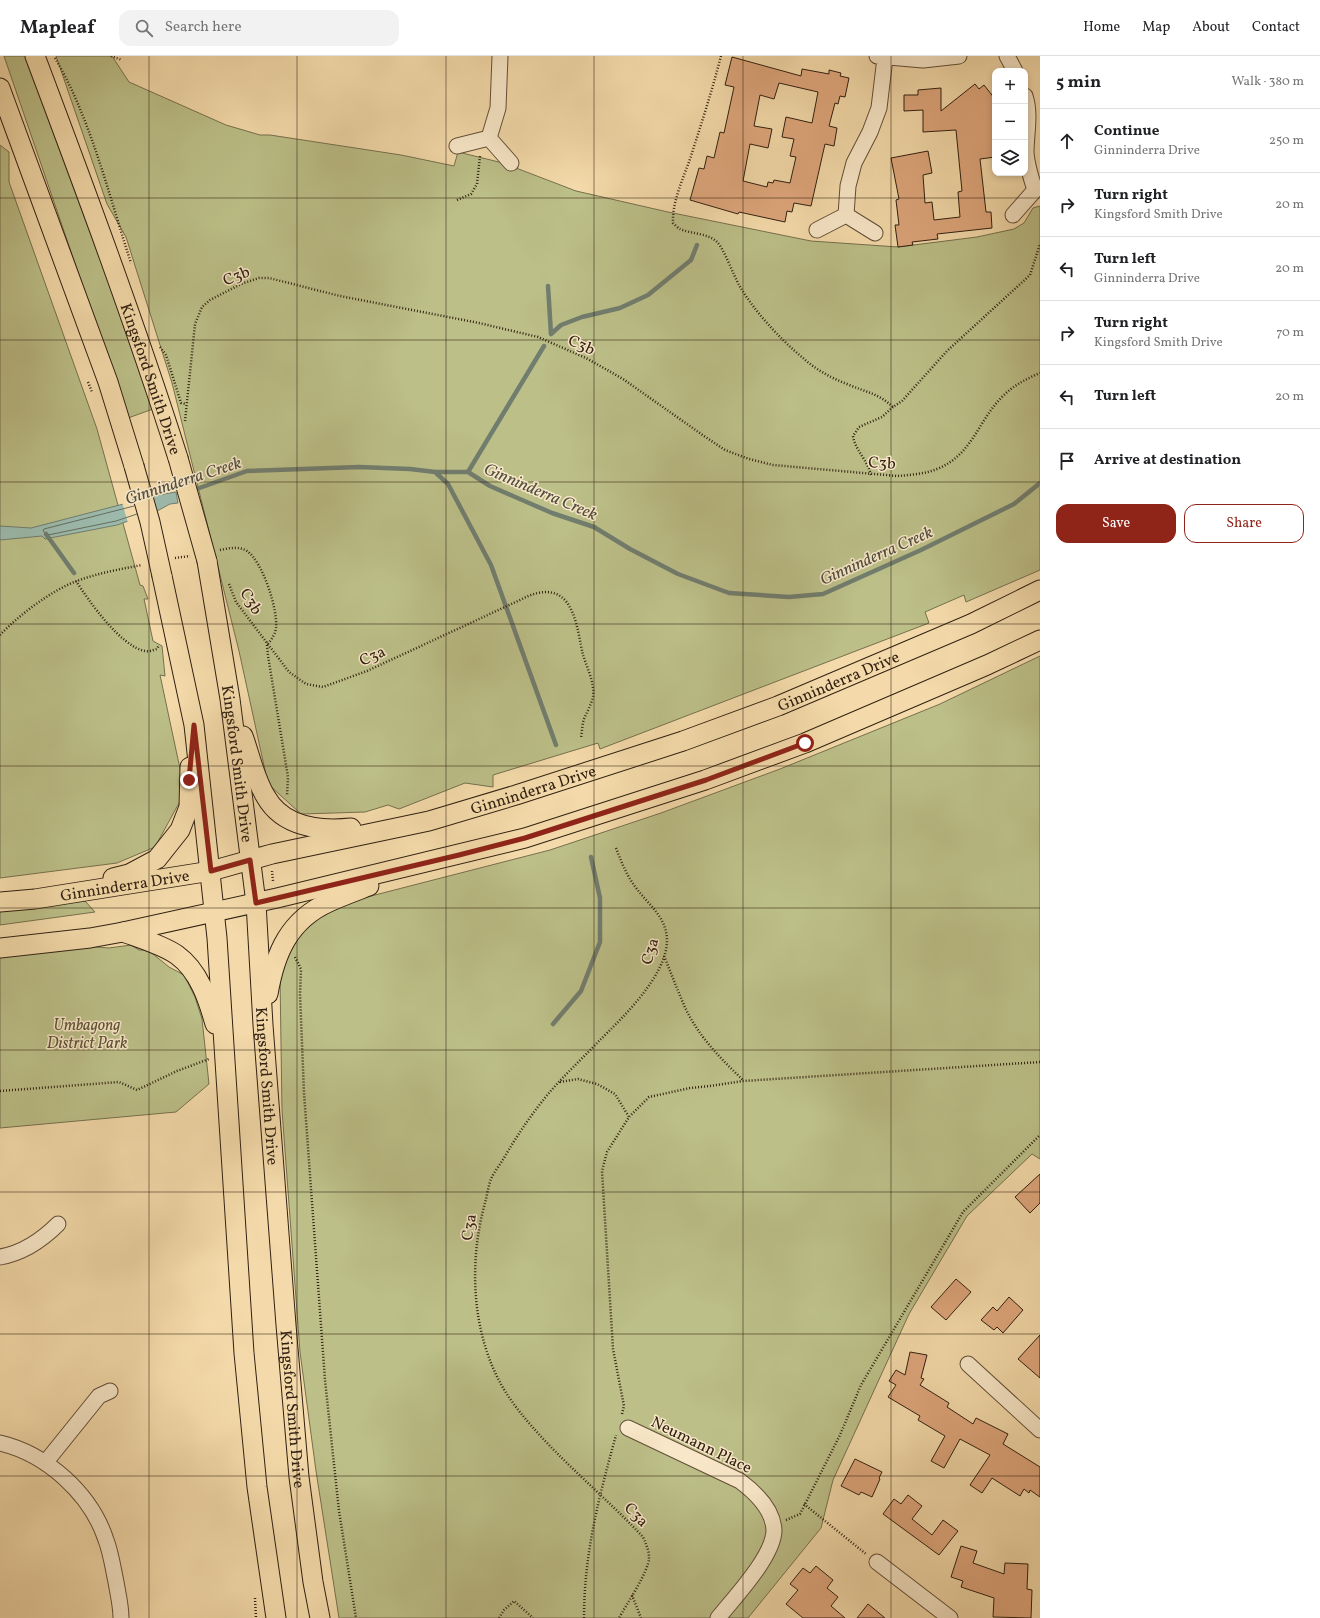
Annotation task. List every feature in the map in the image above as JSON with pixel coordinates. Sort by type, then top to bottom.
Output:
[{"type":"main road","name":"Kingsford Smith Drive","points":[[35,56],[122,292],[159,399],[178,458],[207,561],[230,699],[256,903],[263,1025],[286,1336],[299,1477],[313,1582],[320,1618]]},
{"type":"main road","points":[[0,88],[108,382],[134,466],[150,522],[194,725],[211,871],[245,1361],[257,1487],[276,1618]]},
{"type":"main road","name":"Ginninderra Drive","points":[[0,902],[35,899],[211,871],[250,860],[429,821],[516,795],[668,746],[771,709],[971,624],[1040,590]]},
{"type":"main road","points":[[0,948],[90,938],[123,932],[256,903],[525,838],[706,780],[805,743],[887,709],[1040,640]]},
{"type":"main road","points":[[230,699],[262,791],[270,804],[290,819],[316,829],[332,830],[429,821]]},
{"type":"main road","points":[[35,899],[129,874],[157,859],[180,830],[189,807],[189,780],[194,725]]},
{"type":"main road","points":[[263,1025],[270,978],[276,958],[297,924],[328,902],[420,864]]},
{"type":"main road","points":[[123,932],[176,955],[191,968],[205,992],[224,1052]]},
{"type":"main road","points":[[313,1582],[327,1618]]},
{"type":"street","points":[[489,138],[498,108],[500,56]]},
{"type":"street","points":[[846,215],[848,186],[854,163],[870,132],[879,108],[881,57],[923,60],[960,56]]},
{"type":"street","points":[[1007,56],[1013,68]]},
{"type":"street","points":[[1013,216],[1038,191],[1029,171],[1026,154],[1028,112],[1026,104]]},
{"type":"street","points":[[457,146],[489,138]]},
{"type":"street","points":[[489,138],[511,163]]},
{"type":"street","points":[[817,230],[846,215]]},
{"type":"street","points":[[846,215],[875,233]]},
{"type":"street","points":[[0,1257],[25,1249],[44,1238],[58,1224]]},
{"type":"street","points":[[968,1364],[1040,1430]]},
{"type":"street","points":[[45,1463],[99,1396],[110,1391]]},
{"type":"street","name":"Neumann Place","points":[[622,1426],[740,1481],[755,1492],[766,1506],[774,1530],[770,1544],[763,1560],[718,1618]]},
{"type":"street","points":[[0,1443],[28,1453],[61,1474],[75,1488],[95,1515],[106,1539],[110,1553],[121,1610],[121,1618]]},
{"type":"street","points":[[877,1562],[950,1618]]},
{"type":"path","points":[[54,56],[66,77],[91,139],[133,270]]},
{"type":"path","points":[[111,56],[122,60]]},
{"type":"path","points":[[721,56],[712,91],[678,195],[673,216],[673,224],[680,229],[708,237],[718,242],[740,286],[749,300],[774,330],[803,359],[824,373],[847,385],[868,391],[883,398],[893,407]]},
{"type":"path","points":[[457,200],[471,194],[478,184],[480,152],[489,138]]},
{"type":"path","points":[[871,475],[868,464],[854,443],[853,436],[859,427],[882,417],[902,401],[947,352],[1030,275],[1040,244]]},
{"type":"path","name":"C3b","points":[[187,427],[185,420],[186,404],[195,324],[202,307],[210,300],[241,284],[259,278],[269,278],[340,296],[479,323],[538,337],[586,358],[623,379],[725,450],[749,459],[773,465],[871,475],[897,476],[936,470],[953,461],[967,448],[1001,398],[1014,386],[1040,373]]},
{"type":"path","points":[[157,340],[159,347],[166,355],[181,403],[186,404]]},
{"type":"path","name":"C3b","points":[[228,580],[236,602],[267,645]]},
{"type":"path","points":[[76,581],[91,605],[114,630],[132,646],[145,651],[150,651],[157,650],[160,642]]},
{"type":"path","name":"C3a","points":[[267,645],[289,672],[306,684],[323,687],[367,671],[520,600],[538,593],[551,592],[566,600],[572,611],[577,623],[584,656],[591,678],[593,696],[584,720],[581,738]]},
{"type":"path","points":[[267,645],[288,776],[286,802]]},
{"type":"path","name":"C3a","points":[[616,848],[621,862],[635,886],[661,916],[666,929],[667,942],[664,956],[650,984],[636,1003],[544,1099],[516,1136],[491,1180],[480,1222],[475,1256],[475,1289],[480,1326],[492,1365],[511,1401],[533,1429],[643,1537],[648,1549],[649,1560],[643,1575],[619,1618]]},
{"type":"path","points":[[272,871],[273,881]]},
{"type":"path","points":[[292,953],[302,969],[300,994],[305,1100],[325,1380],[339,1511],[356,1618]]},
{"type":"path","points":[[664,956],[684,1006],[696,1028],[715,1053],[743,1081]]},
{"type":"path","points":[[0,1091],[119,1082],[137,1090],[177,1071],[224,1052]]},
{"type":"path","points":[[584,1618],[585,1575],[590,1542],[600,1494],[622,1426],[624,1406],[613,1350],[602,1171],[607,1152],[629,1117],[649,1097],[690,1088],[743,1081],[1040,1062]]},
{"type":"path","points":[[560,1082],[578,1079],[597,1084],[615,1094],[629,1117]]},
{"type":"path","points":[[772,1526],[800,1514],[840,1435],[861,1385],[963,1212],[1040,1135]]},
{"type":"path","points":[[804,1504],[877,1562]]},
{"type":"path","points":[[632,1595],[641,1618]]},
{"type":"path","points":[[499,1618],[504,1610],[514,1601],[533,1618]]},
{"type":"green space","points":[[4,56],[29,56],[153,409],[128,418]]},
{"type":"green space","points":[[56,56],[112,56],[129,82],[226,125],[260,135],[270,135],[401,155],[454,166],[458,152],[503,163],[576,191],[668,212],[811,241],[898,247],[977,237],[1014,229],[1024,223],[1033,208],[1040,206],[1040,570],[966,602],[964,595],[925,612],[929,623],[600,749],[598,743],[493,775],[493,787],[465,783],[399,809],[388,805],[365,812],[301,814],[268,784],[239,651],[172,383],[126,237],[107,204]]},
{"type":"green space","points":[[0,145],[9,152],[9,182],[97,429],[140,585],[143,586],[148,599],[144,599],[153,641],[162,646],[165,676],[160,675],[185,792],[155,847],[117,863],[0,878]]},
{"type":"green space","points":[[1040,656],[1040,1159],[1032,1154],[967,1216],[909,1314],[833,1480],[821,1528],[748,1618],[339,1618],[316,1471],[300,1352],[282,1110],[280,977],[294,934],[340,904],[550,850],[661,813],[780,769],[940,704]]},
{"type":"green space","points":[[85,901],[95,912],[0,925],[0,908]]},
{"type":"green space","name":"Umbagong District Park","points":[[131,945],[139,950],[148,950],[169,967],[184,975],[195,997],[202,1019],[209,1084],[176,1112],[0,1128],[0,955],[85,946],[109,948]]},
{"type":"water","points":[[176,492],[178,503],[170,504],[159,510],[117,525],[45,539],[42,536],[0,540],[0,526],[31,528],[158,495]]},
{"type":"pier","points":[[153,495],[158,513],[128,523],[122,502]]},
{"type":"building","points":[[732,57],[801,76],[802,69],[829,74],[829,70],[841,73],[840,76],[849,78],[845,97],[840,96],[838,104],[835,103],[829,126],[837,128],[834,146],[825,144],[811,206],[794,203],[792,212],[787,211],[785,222],[739,212],[738,214],[690,200],[699,168],[704,169],[707,156],[714,158],[720,132],[724,133],[734,87],[725,85]],"holes":[[[779,83],[818,92],[812,123],[786,117],[782,137],[794,139],[790,156],[796,157],[790,183],[774,180],[773,183],[768,182],[767,187],[743,181],[750,144],[768,148],[772,129],[754,126],[760,95],[774,99]]]},
{"type":"building","points":[[975,84],[979,89],[984,85],[992,95],[992,157],[980,159],[986,212],[991,212],[992,228],[937,234],[938,239],[912,242],[913,245],[898,247],[895,225],[899,225],[896,200],[899,199],[891,158],[928,151],[932,173],[923,175],[925,203],[932,202],[934,220],[960,217],[958,192],[962,191],[956,130],[923,132],[923,110],[904,111],[904,95],[918,95],[918,90],[941,88],[941,111]]},
{"type":"building","points":[[1040,1174],[1040,1203],[1030,1213],[1015,1197]]},
{"type":"building","points":[[956,1279],[971,1292],[946,1320],[931,1307]]},
{"type":"building","points":[[1009,1297],[1023,1310],[1003,1333],[997,1327],[994,1330],[981,1320],[993,1307],[997,1311]]},
{"type":"building","points":[[1040,1335],[1040,1378],[1018,1359]]},
{"type":"building","points":[[910,1352],[927,1355],[921,1378],[924,1379],[920,1385],[949,1403],[947,1407],[973,1424],[976,1418],[1008,1434],[1003,1444],[1040,1467],[1040,1497],[1030,1490],[1029,1493],[1024,1489],[1020,1496],[992,1478],[982,1493],[970,1485],[990,1455],[960,1439],[944,1468],[931,1461],[945,1436],[918,1420],[920,1416],[888,1397],[896,1385],[889,1381],[896,1370],[905,1375]]},
{"type":"building","points":[[855,1459],[882,1472],[872,1497],[861,1492],[859,1495],[841,1486]]},
{"type":"building","points":[[908,1495],[922,1506],[912,1519],[932,1535],[943,1520],[958,1531],[939,1555],[883,1514],[894,1499],[901,1504]]},
{"type":"building","points":[[961,1546],[977,1551],[973,1563],[1004,1574],[1005,1563],[1028,1564],[1027,1589],[1032,1590],[1031,1618],[993,1617],[994,1598],[961,1587],[963,1581],[951,1577]]},
{"type":"building","points":[[816,1566],[833,1580],[827,1588],[838,1597],[831,1606],[845,1618],[803,1618],[786,1604],[798,1590],[790,1584],[803,1568],[810,1573]]},
{"type":"building","points":[[868,1604],[885,1618],[857,1618]]},
{"type":"waterway","points":[[551,334],[561,325],[582,317],[620,308],[648,295],[691,260],[697,245]]},
{"type":"waterway","points":[[548,286],[551,334]]},
{"type":"waterway","points":[[468,472],[544,346]]},
{"type":"waterway","name":"Ginninderra Creek","points":[[191,491],[247,471],[359,467],[410,469],[435,472],[468,472],[490,486],[552,513],[594,527],[630,549],[678,574],[729,593],[789,597],[823,594],[921,550],[1014,504],[1040,483]]},
{"type":"waterway","points":[[435,472],[448,484],[491,565],[556,745]]},
{"type":"waterway","points":[[46,534],[74,573]]},
{"type":"waterway","points":[[553,1024],[581,991],[600,942],[600,898],[591,857]]},
{"type":"route","points":[[189,780],[194,725],[211,871],[250,860],[256,903],[525,838],[706,780],[805,743]]}]
